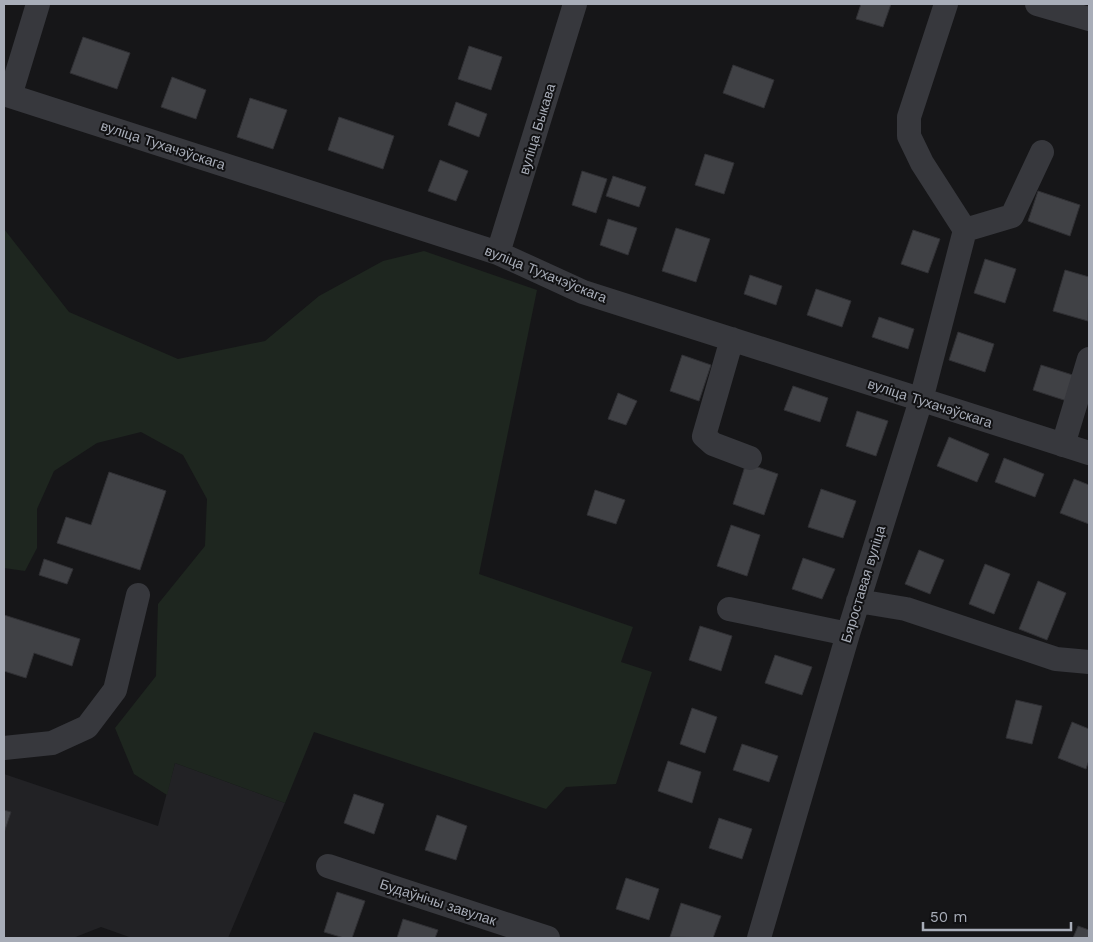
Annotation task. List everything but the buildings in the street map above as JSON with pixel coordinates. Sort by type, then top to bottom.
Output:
[{"type":"street","points":[[7,95],[38,4]]},
{"type":"street","name":"вуліца Быкава","points":[[498,253],[575,4]]},
{"type":"street","points":[[946,4],[909,117],[909,136],[922,163],[965,230],[1012,216],[1042,152]]},
{"type":"street","points":[[1037,4],[1089,19]]},
{"type":"street","name":"вуліца Тухачэўскага","points":[[7,95],[498,253],[583,292],[1089,453]]},
{"type":"street","name":"Бяроставая вуліца","points":[[759,938],[848,634],[921,400],[965,230]]},
{"type":"street","points":[[732,340],[704,436],[713,444],[750,458]]},
{"type":"street","points":[[1063,445],[1089,359]]},
{"type":"street","points":[[4,748],[52,743],[87,727],[115,690],[138,595]]},
{"type":"street","points":[[858,601],[906,609],[1056,659],[1089,662]]},
{"type":"street","points":[[729,609],[848,634]]},
{"type":"street","name":"Будаўнічы завулак","points":[[328,866],[548,938]]},
{"type":"shaded area","points":[[4,229],[69,312],[178,359],[265,341],[319,296],[383,261],[424,251],[537,290],[479,574],[633,627],[621,662],[652,672],[616,784],[566,787],[546,809],[314,732],[285,803],[175,763],[167,795],[134,774],[115,728],[156,676],[158,604],[205,546],[207,499],[183,455],[141,432],[97,443],[54,471],[37,509],[37,548],[25,571],[4,568]]},
{"type":"shaded area","points":[[175,763],[285,803],[228,938],[132,938],[101,927],[73,938],[4,938],[4,774],[158,826]]}]
